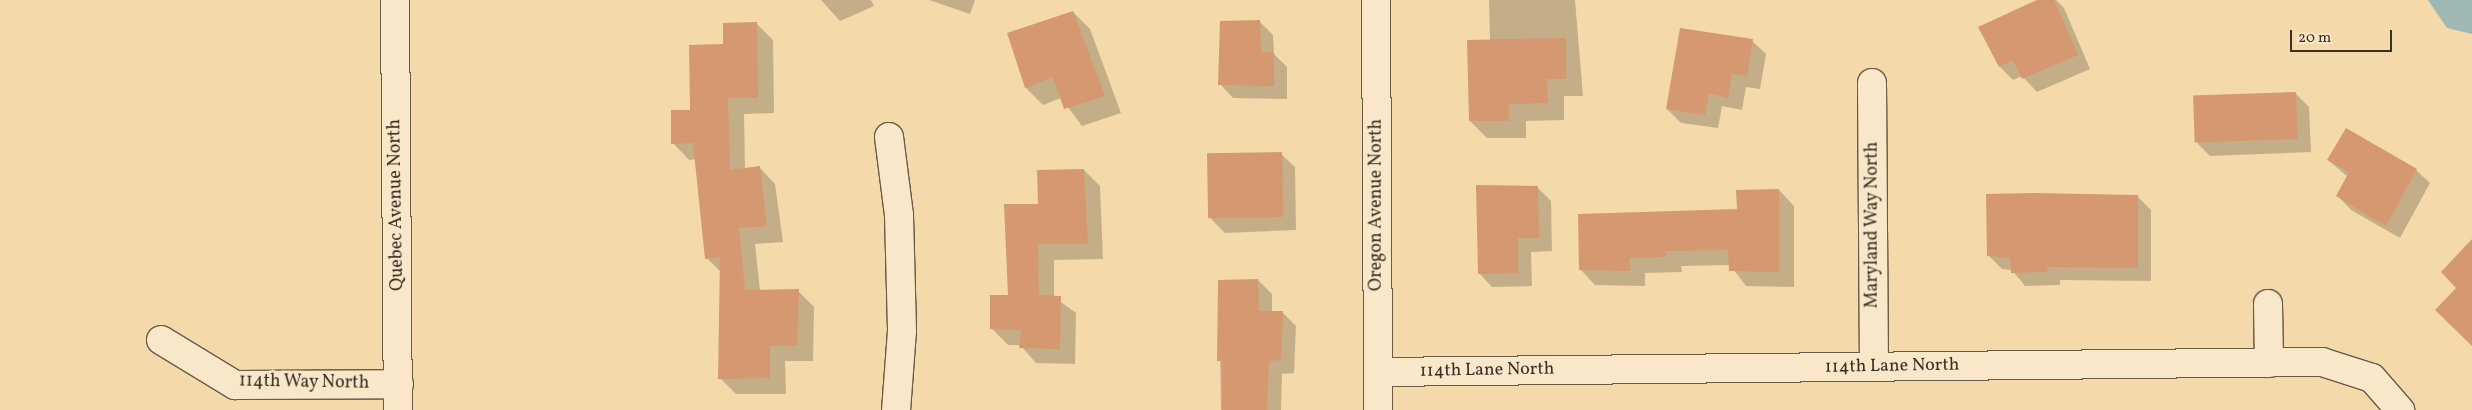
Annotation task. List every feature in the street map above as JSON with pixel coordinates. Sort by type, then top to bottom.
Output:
[{"type":"street","name":"Quebec Avenue North","points":[[395,0],[398,397]]},
{"type":"street","name":"Oregon Avenue North","points":[[1376,0],[1378,410]]},
{"type":"street","name":"Maryland Way North","points":[[1872,83],[1874,367]]},
{"type":"street","points":[[888,137],[899,215],[902,331],[896,410]]},
{"type":"street","points":[[2268,304],[2269,363]]},
{"type":"street","name":"114th Way North","points":[[161,340],[235,385],[398,397]]},
{"type":"street","name":"114th Lane North","points":[[1378,372],[2322,362],[2348,367],[2372,378],[2397,405]]},
{"type":"water","points":[[2428,0],[2472,0],[2472,34],[2447,28]]},
{"type":"building","points":[[2037,0],[2054,0],[2078,55],[2022,79],[2013,60],[1999,67],[1978,27]]},
{"type":"building","points":[[1073,11],[1105,96],[1064,109],[1053,77],[1025,88],[1007,33]]},
{"type":"building","points":[[1260,20],[1261,52],[1274,52],[1274,86],[1218,85],[1220,21]]},
{"type":"building","points":[[757,22],[758,98],[728,98],[730,170],[760,166],[767,226],[739,228],[745,290],[799,289],[797,345],[770,346],[770,378],[718,379],[720,257],[705,259],[693,143],[671,144],[671,110],[690,110],[689,45],[723,44],[723,23]]},
{"type":"building","points":[[1680,28],[1753,39],[1747,76],[1732,74],[1728,98],[1709,93],[1705,115],[1666,109]]},
{"type":"building","points":[[1566,38],[1566,79],[1547,79],[1548,103],[1509,104],[1509,121],[1469,121],[1467,40]]},
{"type":"building","points":[[2296,92],[2298,139],[2195,143],[2193,96]]},
{"type":"building","points":[[2346,128],[2417,169],[2386,226],[2336,196],[2349,172],[2327,160]]},
{"type":"building","points":[[1282,152],[1283,217],[1208,218],[1207,153]]},
{"type":"building","points":[[1084,169],[1088,244],[1038,244],[1039,295],[1061,296],[1060,349],[1019,348],[1021,330],[990,329],[990,295],[1008,295],[1004,204],[1038,204],[1037,170]]},
{"type":"building","points":[[1476,185],[1538,186],[1539,238],[1518,238],[1518,273],[1478,274]]},
{"type":"building","points":[[1779,189],[1779,272],[1729,271],[1728,250],[1666,251],[1666,257],[1630,258],[1630,271],[1579,270],[1578,214],[1737,209],[1736,190]]},
{"type":"building","points":[[1986,194],[2138,195],[2138,268],[2047,267],[2047,272],[2011,273],[2010,258],[1987,256]]},
{"type":"building","points":[[2472,239],[2472,346],[2435,310],[2456,288],[2441,272]]},
{"type":"building","points":[[1258,279],[1259,311],[1283,311],[1281,360],[1269,361],[1267,410],[1222,410],[1222,361],[1217,361],[1218,280]]}]
